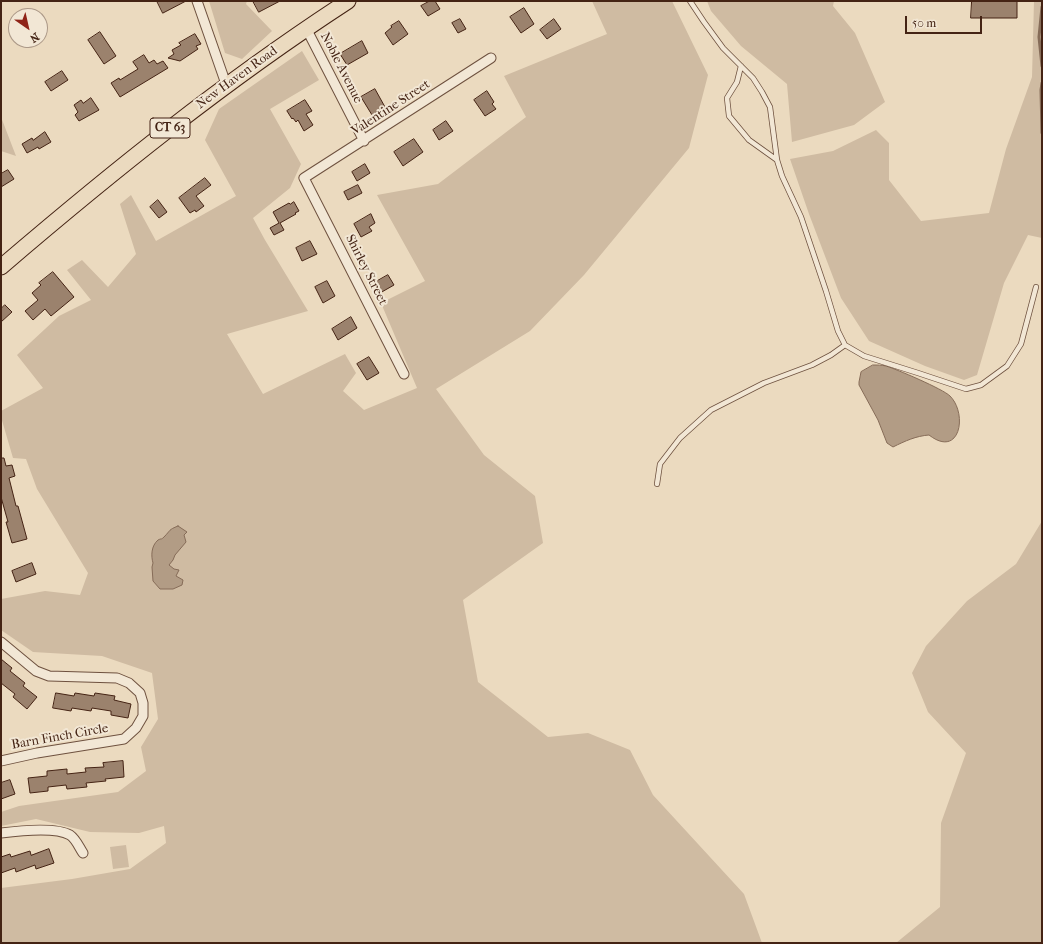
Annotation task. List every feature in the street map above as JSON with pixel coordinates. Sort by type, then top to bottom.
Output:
[{"type":"main road","name":"New Haven Road","points":[[1,267],[102,181],[226,84],[306,28],[348,1]]},
{"type":"street","points":[[197,1],[226,84]]},
{"type":"street","name":"Noble Avenue","points":[[306,28],[364,141]]},
{"type":"street","name":"Valentine Street","points":[[304,178],[364,141],[491,58]]},
{"type":"street","name":"Shirley Street","points":[[304,178],[404,374]]},
{"type":"street","name":"Barn Finch Circle","points":[[1,642],[36,671],[49,676],[117,678],[130,683],[140,693],[144,703],[143,716],[136,728],[124,739],[37,753],[1,761]]},
{"type":"street","points":[[1,833],[37,830],[60,832],[70,835],[83,853]]},
{"type":"lane","points":[[690,1],[724,48],[753,78],[770,107],[777,160],[782,176],[801,217],[838,331],[845,345],[864,356],[966,389],[982,385],[1007,366],[1020,344],[1036,287]]},
{"type":"lane","points":[[741,66],[737,82],[727,98],[729,116],[749,140],[777,160]]},
{"type":"lane","points":[[657,484],[660,464],[680,438],[711,410],[764,383],[812,365],[831,355],[845,345]]},
{"type":"shaded area","points":[[209,1],[247,1],[246,4],[272,31],[242,59],[225,53]]},
{"type":"shaded area","points":[[592,1],[672,1],[708,75],[689,148],[584,275],[530,331],[436,389],[484,455],[535,496],[543,543],[463,600],[478,682],[548,737],[588,733],[630,750],[653,795],[744,894],[762,943],[1,943],[1,888],[72,879],[130,869],[166,843],[164,826],[139,833],[90,832],[36,819],[1,826],[1,812],[19,806],[118,792],[146,771],[141,747],[158,719],[152,673],[102,656],[33,652],[1,630],[1,599],[45,591],[80,595],[88,573],[37,489],[26,459],[13,458],[1,417],[1,411],[43,388],[17,355],[59,316],[91,300],[67,270],[82,260],[108,287],[136,254],[120,204],[131,195],[156,241],[236,196],[205,140],[219,109],[302,51],[319,80],[270,109],[301,164],[290,188],[253,218],[308,311],[227,334],[263,394],[345,354],[356,373],[343,391],[364,410],[417,388],[381,303],[425,281],[377,195],[438,184],[526,117],[504,76],[607,34]]},
{"type":"shaded area","points":[[707,1],[834,1],[833,6],[855,33],[885,102],[854,125],[792,142],[787,84],[741,46],[711,11]]},
{"type":"shaded area","points":[[1034,1],[1042,1],[1042,238],[1028,235],[1004,283],[977,375],[964,380],[925,366],[869,341],[841,298],[790,159],[833,151],[876,130],[889,143],[889,180],[921,221],[989,213],[1006,149],[1032,77]]},
{"type":"shaded area","points":[[1,117],[16,156],[1,151]]},
{"type":"shaded area","points":[[873,365],[886,366],[899,371],[929,384],[950,396],[956,404],[959,413],[958,431],[954,438],[948,442],[940,441],[929,435],[911,439],[893,447],[887,443],[878,420],[859,385],[861,372]]},
{"type":"shaded area","points":[[1042,521],[1042,943],[896,943],[940,907],[941,823],[966,753],[928,712],[912,673],[926,646],[967,601],[1016,564]]},
{"type":"shaded area","points":[[178,526],[187,532],[184,535],[186,542],[169,565],[174,569],[179,570],[176,576],[183,580],[182,585],[173,589],[160,589],[153,581],[153,548],[158,540],[171,529]]},
{"type":"shaded area","points":[[126,845],[129,867],[113,869],[110,847]]},
{"type":"building","points":[[157,1],[186,1],[163,13]]},
{"type":"building","points":[[253,1],[280,1],[259,12]]},
{"type":"building","points":[[430,1],[435,1],[440,9],[428,16],[421,6]]},
{"type":"building","points":[[972,1],[1017,1],[1017,18],[971,18]]},
{"type":"building","points":[[524,8],[534,24],[521,33],[510,17]]},
{"type":"building","points":[[460,19],[466,29],[458,33],[452,23]]},
{"type":"building","points":[[554,19],[561,29],[547,39],[540,30]]},
{"type":"building","points":[[399,21],[408,34],[393,45],[385,33],[392,27],[391,26]]},
{"type":"building","points":[[100,32],[116,56],[104,64],[88,40]]},
{"type":"building","points":[[195,34],[201,44],[196,46],[198,49],[180,61],[168,58],[174,54],[172,50],[181,45],[179,43]]},
{"type":"building","points":[[362,41],[368,53],[347,65],[340,54]]},
{"type":"building","points":[[144,55],[149,63],[154,60],[157,64],[163,61],[168,68],[120,97],[111,83],[119,78],[120,80],[138,69],[133,62]]},
{"type":"building","points":[[62,71],[68,80],[51,91],[45,82]]},
{"type":"building","points":[[375,89],[385,107],[372,115],[361,97]]},
{"type":"building","points":[[487,91],[494,102],[492,104],[496,109],[485,116],[474,100]]},
{"type":"building","points":[[91,98],[99,110],[79,121],[75,115],[78,112],[74,105],[81,100],[83,103]]},
{"type":"building","points":[[305,100],[312,111],[306,114],[313,125],[304,131],[298,120],[296,122],[293,118],[292,119],[287,111]]},
{"type":"building","points":[[446,121],[453,131],[439,140],[433,130]]},
{"type":"building","points":[[45,132],[51,142],[39,149],[38,147],[27,153],[22,144],[32,138],[33,140]]},
{"type":"building","points":[[414,139],[423,152],[403,166],[394,152]]},
{"type":"building","points":[[365,164],[370,173],[357,181],[352,172]]},
{"type":"building","points":[[8,170],[14,179],[1,187],[1,174]]},
{"type":"building","points":[[205,178],[211,185],[196,196],[204,206],[196,212],[195,210],[190,213],[179,198]]},
{"type":"building","points":[[358,185],[362,193],[348,200],[344,192]]},
{"type":"building","points":[[158,200],[167,212],[159,218],[150,207]]},
{"type":"building","points":[[294,202],[299,211],[280,223],[284,230],[274,235],[270,228],[279,223],[273,212],[289,203]]},
{"type":"building","points":[[371,214],[375,223],[369,227],[372,231],[361,237],[354,224]]},
{"type":"building","points":[[310,241],[317,254],[302,261],[296,248]]},
{"type":"building","points":[[53,272],[74,297],[51,316],[45,309],[33,320],[25,311],[38,300],[32,293],[41,285],[39,283]]},
{"type":"building","points":[[388,275],[394,285],[380,293],[374,283]]},
{"type":"building","points":[[327,281],[335,296],[323,303],[315,287]]},
{"type":"building","points":[[5,305],[12,312],[1,322],[1,309]]},
{"type":"building","points":[[351,317],[357,328],[338,340],[332,329]]},
{"type":"building","points":[[369,357],[379,373],[367,380],[357,364]]},
{"type":"building","points":[[1,458],[4,458],[6,466],[12,465],[15,476],[9,478],[16,506],[18,506],[27,539],[12,543],[1,497]]},
{"type":"building","points":[[32,563],[36,574],[16,582],[12,571]]},
{"type":"building","points":[[1,659],[12,668],[10,671],[25,683],[23,686],[37,697],[27,709],[13,697],[15,694],[1,683]]},
{"type":"building","points":[[56,693],[74,696],[75,693],[94,696],[95,693],[115,696],[114,700],[131,704],[128,718],[111,715],[111,711],[92,708],[91,711],[72,708],[71,711],[53,708]]},
{"type":"building","points":[[123,761],[124,777],[86,783],[87,787],[67,789],[66,785],[48,787],[48,791],[30,793],[28,778],[47,776],[47,771],[67,769],[67,774],[86,772],[85,768],[104,767],[103,763]]},
{"type":"building","points":[[10,780],[15,794],[1,799],[1,783]]},
{"type":"building","points":[[49,849],[54,863],[36,869],[35,865],[16,872],[15,868],[1,873],[1,857],[10,854],[11,857],[30,851],[31,855]]},
{"type":"waterway","points":[[1042,7],[1039,37],[1042,66]]},
{"type":"waterway","points":[[1042,83],[1042,133]]}]
